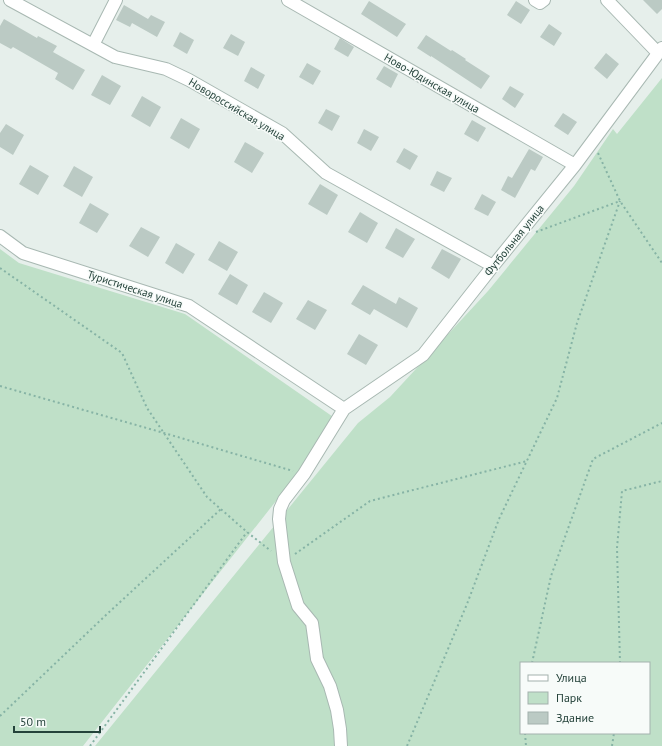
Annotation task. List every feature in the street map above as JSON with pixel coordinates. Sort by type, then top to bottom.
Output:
[{"type":"street","name":"Новороссийская улица","points":[[10,0],[115,57],[166,69],[189,80],[282,134],[326,173],[493,266]]},
{"type":"street","points":[[93,45],[116,0]]},
{"type":"street","name":"Ново-Юдинская улица","points":[[288,0],[575,165]]},
{"type":"street","points":[[536,0],[540,3],[544,0]]},
{"type":"street","points":[[607,0],[660,51]]},
{"type":"street","name":"Футбольная улица","points":[[344,409],[422,355],[575,165],[660,51]]},
{"type":"street","name":"Туристическая улица","points":[[0,236],[22,252],[190,306],[344,409]]},
{"type":"street","points":[[341,746],[337,710],[330,686],[317,660],[312,623],[298,606],[284,562],[279,519],[280,509],[284,500],[304,474],[344,409]]},
{"type":"path","points":[[593,140],[620,201],[662,263]]},
{"type":"path","points":[[535,232],[620,201]]},
{"type":"path","points":[[407,746],[467,604],[499,519],[557,398],[577,323],[620,201]]},
{"type":"path","points":[[0,268],[122,352],[147,408],[207,498],[284,562],[370,501],[527,461]]},
{"type":"path","points":[[0,386],[164,432],[304,474]]},
{"type":"path","points":[[532,662],[552,576],[593,459],[662,423]]},
{"type":"path","points":[[620,662],[617,548],[622,491],[662,481]]},
{"type":"path","points":[[0,716],[106,615],[221,509]]},
{"type":"path","points":[[90,746],[247,532]]},
{"type":"path","points":[[525,734],[526,746]]},
{"type":"path","points":[[612,746],[614,734]]},
{"type":"green space","points":[[662,78],[662,746],[95,746],[358,423],[390,397],[488,291],[574,186],[613,129],[617,134]]},
{"type":"green space","points":[[0,249],[19,263],[185,314],[339,421],[83,746],[0,746]]},
{"type":"building","points":[[643,0],[662,0],[662,9],[657,14]]},
{"type":"building","points":[[369,1],[406,24],[397,37],[361,14]]},
{"type":"building","points":[[516,1],[530,10],[521,24],[507,15]]},
{"type":"building","points":[[124,5],[148,19],[151,15],[165,22],[157,37],[132,23],[130,27],[116,20]]},
{"type":"building","points":[[4,19],[37,38],[38,36],[57,46],[53,52],[85,70],[73,90],[55,79],[58,73],[13,47],[11,49],[0,43],[0,26]]},
{"type":"building","points":[[549,24],[562,33],[554,46],[540,37]]},
{"type":"building","points":[[180,32],[194,40],[187,54],[173,46]]},
{"type":"building","points":[[231,34],[245,42],[238,56],[223,48]]},
{"type":"building","points":[[426,35],[451,51],[452,50],[490,76],[481,89],[417,48]]},
{"type":"building","points":[[340,38],[354,47],[348,57],[334,49]]},
{"type":"building","points":[[606,53],[619,64],[607,79],[594,68]]},
{"type":"building","points":[[307,63],[321,71],[313,85],[299,77]]},
{"type":"building","points":[[384,66],[398,74],[391,88],[376,79]]},
{"type":"building","points":[[251,67],[265,75],[258,89],[244,81]]},
{"type":"building","points":[[102,75],[121,86],[110,105],[91,95]]},
{"type":"building","points":[[510,86],[524,94],[515,108],[502,99]]},
{"type":"building","points":[[142,96],[161,107],[150,127],[131,116]]},
{"type":"building","points":[[326,109],[340,116],[332,131],[318,123]]},
{"type":"building","points":[[563,113],[577,122],[568,135],[554,126]]},
{"type":"building","points":[[181,118],[200,129],[189,149],[170,138]]},
{"type":"building","points":[[472,120],[486,128],[478,142],[464,134]]},
{"type":"building","points":[[6,124],[24,135],[13,155],[0,147],[0,133]]},
{"type":"building","points":[[364,129],[379,137],[371,151],[357,143]]},
{"type":"building","points":[[245,142],[264,153],[252,173],[234,162]]},
{"type":"building","points":[[404,148],[418,156],[410,170],[396,162]]},
{"type":"building","points":[[529,149],[543,157],[535,171],[531,169],[515,198],[501,190],[508,176],[512,178]]},
{"type":"building","points":[[30,165],[49,176],[38,195],[19,184]]},
{"type":"building","points":[[74,166],[93,177],[82,197],[63,186]]},
{"type":"building","points":[[437,171],[452,178],[444,192],[430,185]]},
{"type":"building","points":[[320,184],[338,195],[327,215],[308,204]]},
{"type":"building","points":[[482,194],[496,202],[488,216],[474,209]]},
{"type":"building","points":[[90,203],[109,214],[97,233],[79,223]]},
{"type":"building","points":[[360,212],[378,223],[367,243],[348,232]]},
{"type":"building","points":[[141,227],[160,237],[148,257],[129,246]]},
{"type":"building","points":[[396,228],[415,239],[403,258],[385,248]]},
{"type":"building","points":[[219,241],[238,252],[227,271],[208,260]]},
{"type":"building","points":[[176,243],[195,254],[183,274],[165,263]]},
{"type":"building","points":[[442,249],[461,259],[449,279],[431,268]]},
{"type":"building","points":[[230,274],[248,285],[237,305],[218,294]]},
{"type":"building","points":[[363,285],[396,304],[399,297],[418,308],[407,328],[374,309],[370,315],[351,304]]},
{"type":"building","points":[[264,292],[283,303],[271,323],[252,312]]},
{"type":"building","points":[[308,300],[327,310],[315,330],[296,319]]},
{"type":"building","points":[[359,334],[378,345],[366,365],[347,354]]}]
